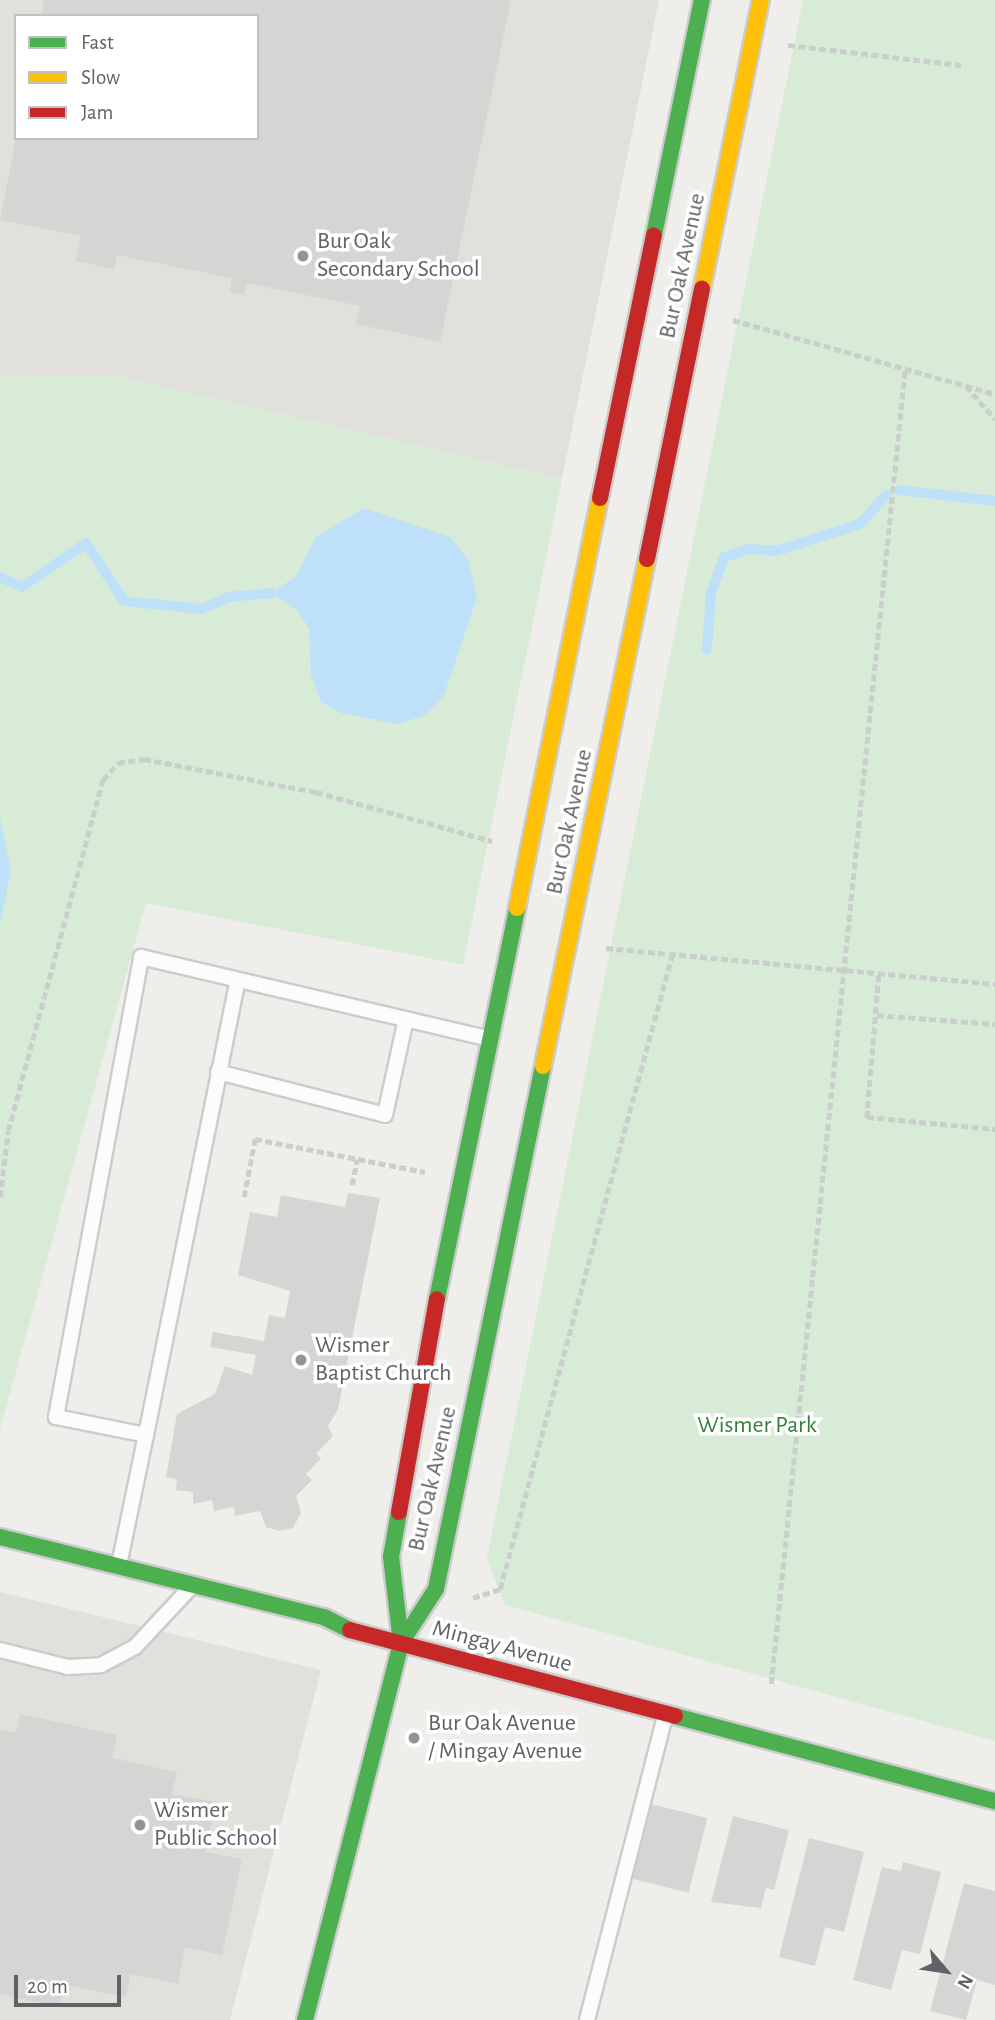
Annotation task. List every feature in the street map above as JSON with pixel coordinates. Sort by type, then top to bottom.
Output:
[{"type":"street","name":"Bur Oak Avenue","points":[[305,2020],[401,1643],[398,1578],[391,1558],[492,1040],[702,0]]},
{"type":"street","name":"Bur Oak Avenue","points":[[401,1643],[436,1589],[761,0]]},
{"type":"street","name":"Mingay Avenue","points":[[0,1537],[193,1584],[401,1643],[995,1801]]},
{"type":"lane","points":[[146,1435],[56,1417],[141,957],[237,982],[492,1040]]},
{"type":"lane","points":[[119,1566],[237,982]]},
{"type":"lane","points":[[218,1072],[385,1115],[406,1019]]},
{"type":"lane","points":[[0,1650],[68,1667],[101,1665],[135,1647],[193,1584]]},
{"type":"lane","points":[[587,2020],[666,1714]]},
{"type":"path","points":[[787,45],[961,65]]},
{"type":"path","points":[[733,320],[995,394]]},
{"type":"path","points":[[771,1684],[841,973],[905,369]]},
{"type":"path","points":[[966,386],[995,419]]},
{"type":"path","points":[[0,1197],[8,1131],[103,780],[118,763],[144,758],[316,792],[492,841]]},
{"type":"path","points":[[606,948],[841,973],[995,984]]},
{"type":"path","points":[[473,1598],[500,1589],[672,955]]},
{"type":"path","points":[[880,975],[867,1117],[995,1129]]},
{"type":"path","points":[[877,1015],[995,1024]]},
{"type":"path","points":[[0,1129],[8,1131]]},
{"type":"path","points":[[244,1197],[256,1139],[426,1173]]},
{"type":"path","points":[[352,1185],[357,1159]]},
{"type":"shaded area","name":"Bur Oak Secondary School","points":[[0,0],[659,0],[562,479],[111,375],[0,377]]},
{"type":"shaded area","name":"Wismer Public School","points":[[0,1592],[321,1670],[230,2020],[0,2020]]},
{"type":"green space","name":"Wismer Park","points":[[803,0],[995,0],[995,1741],[505,1605],[487,1558]]},
{"type":"green space","points":[[111,375],[562,479],[463,965],[146,903],[0,1429],[0,377]]},
{"type":"water","points":[[364,508],[450,537],[468,559],[477,597],[444,695],[424,716],[397,724],[341,713],[321,702],[311,675],[309,628],[297,610],[272,593],[296,576],[316,537]]},
{"type":"water","points":[[0,818],[11,871],[0,925]]},
{"type":"building","points":[[44,0],[511,0],[440,342],[356,324],[360,306],[247,283],[244,295],[229,292],[232,278],[117,255],[114,269],[76,261],[81,236],[0,220],[16,140],[259,140],[259,14],[41,14]]},
{"type":"building","name":"Wismer Baptist Church","points":[[348,1193],[380,1198],[338,1409],[328,1426],[333,1436],[316,1454],[321,1458],[306,1474],[312,1480],[296,1496],[301,1513],[293,1528],[279,1531],[266,1527],[260,1511],[235,1516],[234,1507],[214,1511],[212,1500],[193,1504],[193,1492],[176,1490],[177,1479],[166,1477],[177,1414],[215,1394],[225,1366],[252,1375],[256,1355],[210,1347],[213,1332],[264,1341],[269,1315],[285,1318],[290,1291],[238,1275],[250,1212],[277,1217],[281,1195],[345,1207]]},
{"type":"building","points":[[20,1714],[117,1735],[112,1758],[177,1772],[172,1794],[216,1802],[205,1852],[242,1859],[222,1955],[185,1947],[178,1984],[131,1974],[126,1997],[65,1985],[60,2007],[0,1994],[0,1730],[16,1733]]},
{"type":"building","points":[[651,1804],[707,1818],[689,1893],[632,1879]]},
{"type":"building","points":[[733,1816],[789,1830],[774,1890],[766,1888],[761,1908],[711,1902]]},
{"type":"building","points":[[809,1838],[864,1852],[844,1932],[825,1927],[815,1966],[779,1957]]},
{"type":"building","points":[[903,1862],[941,1872],[920,1954],[902,1950],[891,1990],[853,1980],[882,1867],[901,1871]]},
{"type":"building","points":[[964,1883],[995,1891],[995,1985],[977,1980],[966,2020],[930,2011]]},
{"type":"waterway","points":[[900,490],[995,501]]},
{"type":"waterway","points":[[707,650],[711,593],[724,557],[750,549],[776,551],[860,524],[886,495]]},
{"type":"waterway","points":[[0,577],[22,587],[86,543],[124,601],[201,609],[229,597],[272,593]]},
{"type":"traffic: fast","points":[[654,235],[702,0]]},
{"type":"traffic: fast","points":[[437,1299],[517,908]]},
{"type":"traffic: fast","points":[[401,1643],[436,1589],[543,1066]]},
{"type":"traffic: fast","points":[[305,2020],[401,1643],[391,1557],[399,1512]]},
{"type":"traffic: fast","points":[[0,1537],[324,1617],[350,1630]]},
{"type":"traffic: fast","points":[[675,1716],[995,1801]]},
{"type":"traffic: slow","points":[[702,289],[761,0]]},
{"type":"traffic: slow","points":[[517,908],[600,498]]},
{"type":"traffic: slow","points":[[543,1066],[647,559]]},
{"type":"traffic: jam","points":[[600,498],[654,235]]},
{"type":"traffic: jam","points":[[647,559],[702,289]]},
{"type":"traffic: jam","points":[[399,1512],[437,1299]]},
{"type":"traffic: jam","points":[[350,1630],[675,1716]]},
{"type":"place","name":"Bur Oak Secondary School","points":[[303,256]]},
{"type":"place","name":"Wismer Baptist Church","points":[[301,1360]]},
{"type":"place","name":"Bur Oak Avenue / Mingay Avenue","points":[[414,1738]]},
{"type":"place","name":"Wismer Public School","points":[[140,1825]]}]
